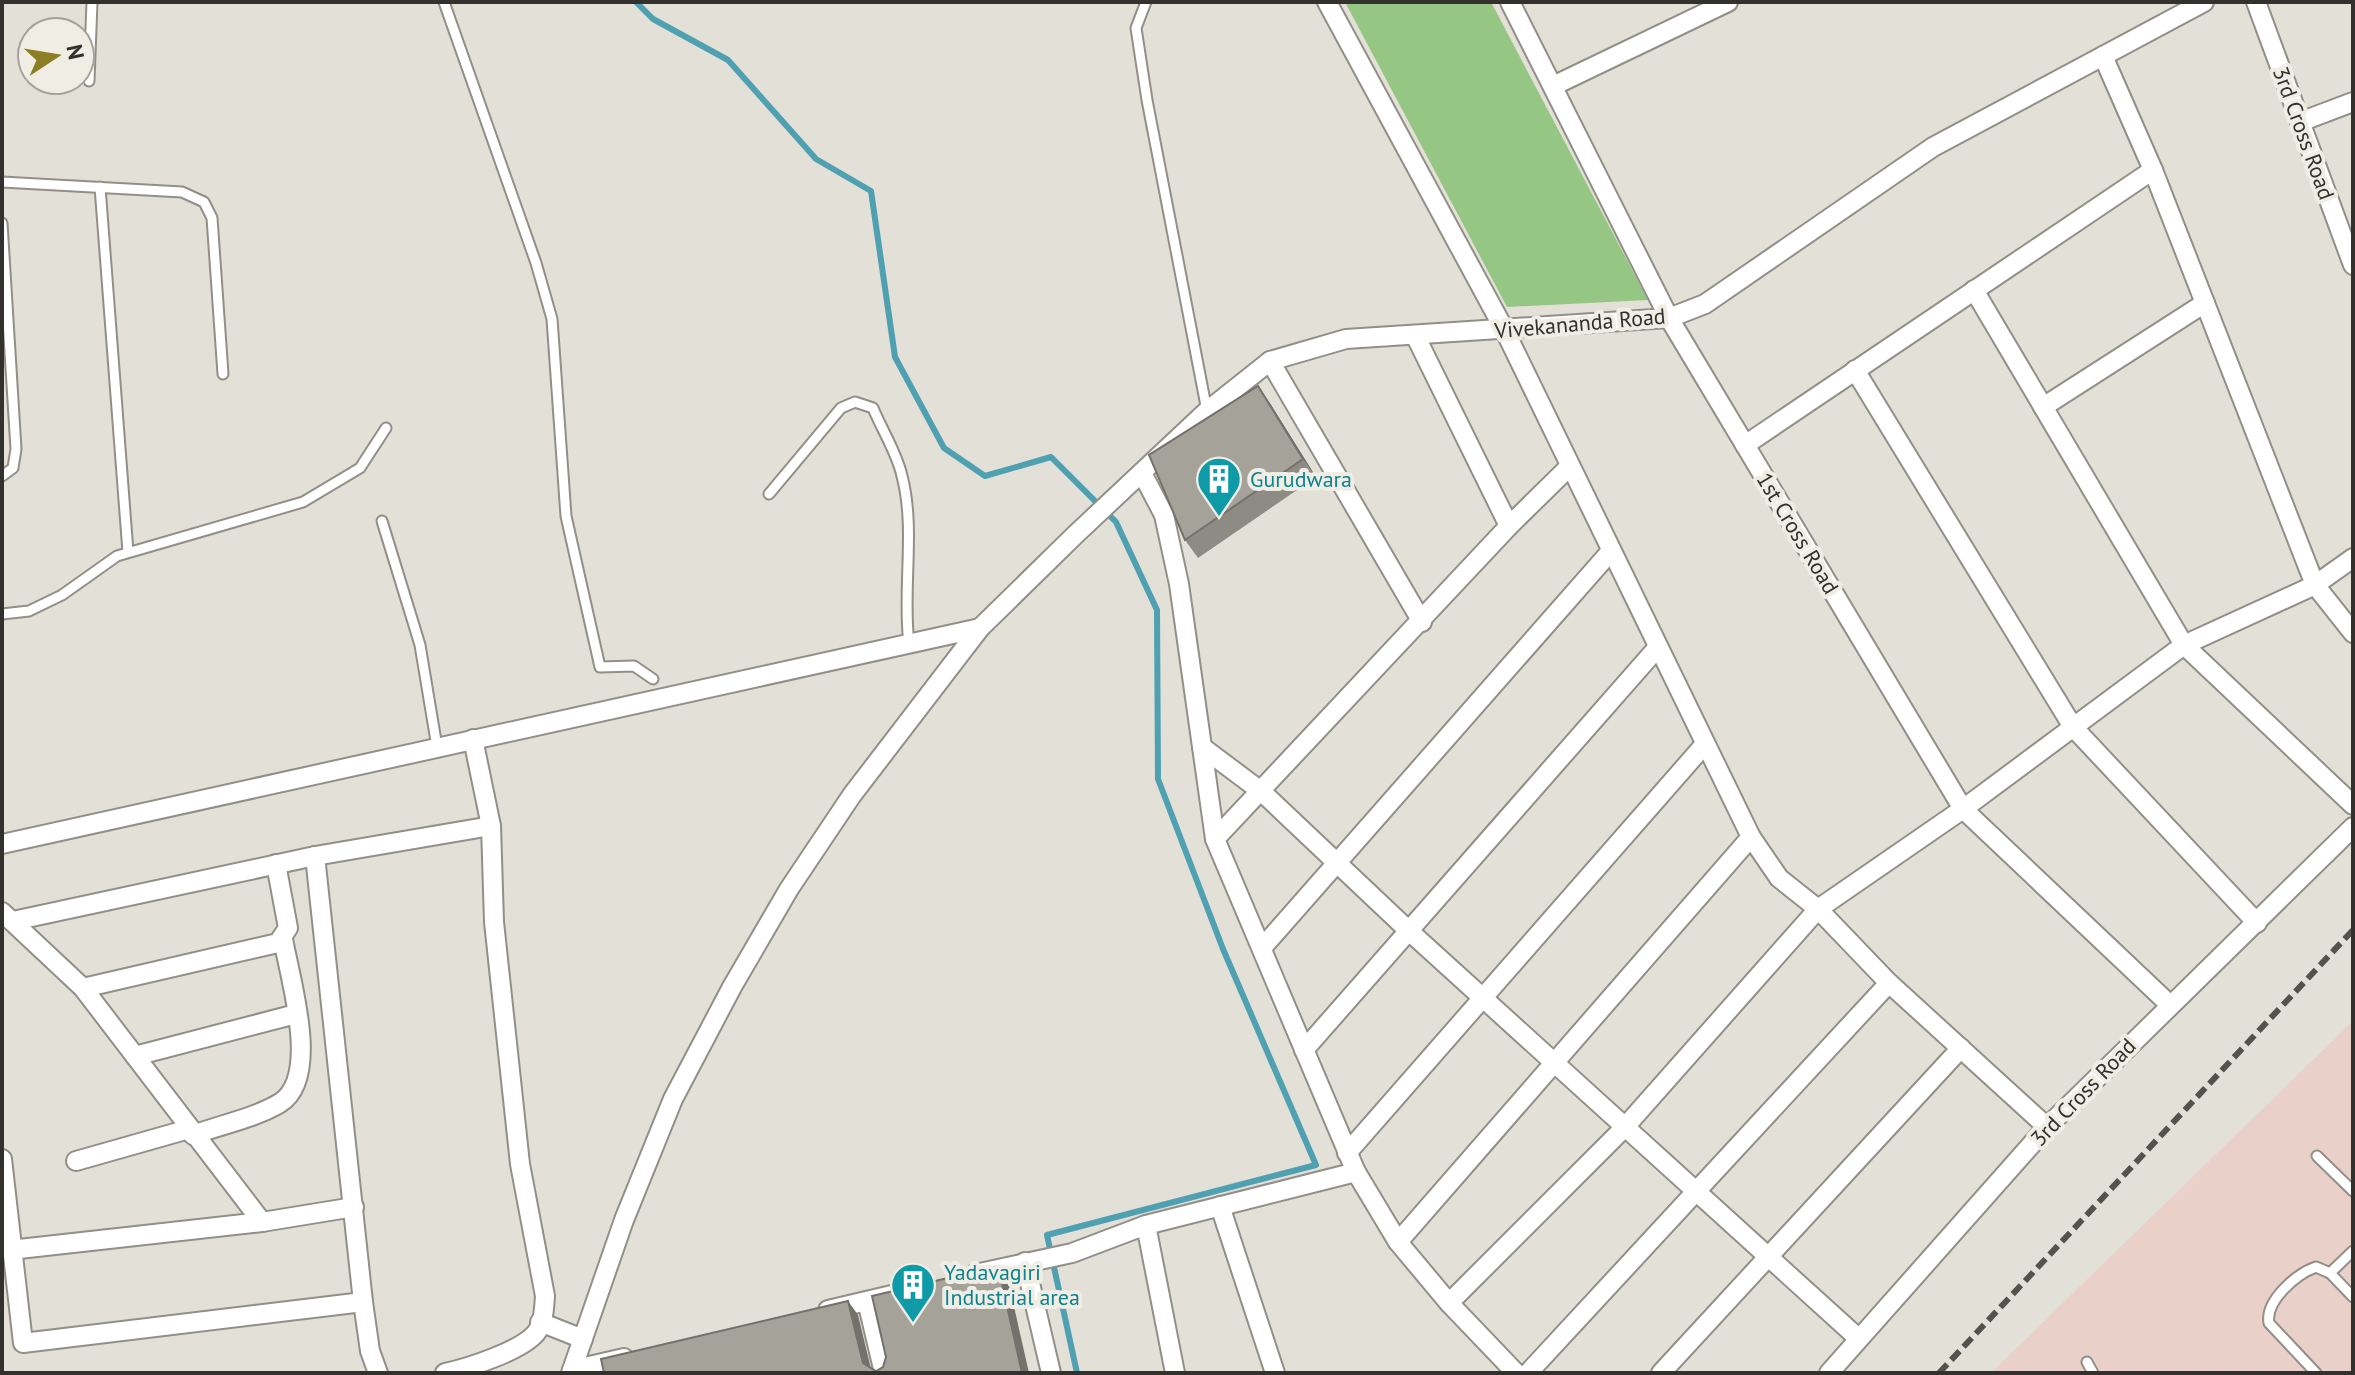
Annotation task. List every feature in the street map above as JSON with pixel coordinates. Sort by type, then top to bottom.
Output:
[{"type":"street","points":[[1327,2],[1504,329],[1751,837],[1779,878],[1818,909],[1889,983],[2047,1127]]},
{"type":"street","name":"1st Cross Road","points":[[1510,2],[1669,318],[1963,809],[2169,1004]]},
{"type":"street","points":[[1553,86],[1728,2]]},
{"type":"street","name":"Vivekananda Road","points":[[571,1372],[624,1220],[673,1099],[732,987],[789,889],[852,795],[980,628],[1207,411],[1270,361],[1346,339],[1669,318],[1705,304],[1933,147],[2204,2]]},
{"type":"street","name":"3rd Cross Road","points":[[2256,2],[2353,265]]},
{"type":"street","points":[[2103,56],[2153,170],[2315,585],[2353,633]]},
{"type":"street","points":[[2300,122],[2353,102]]},
{"type":"street","points":[[1745,445],[2153,170]]},
{"type":"street","points":[[1974,290],[2184,645],[2353,805]]},
{"type":"street","points":[[2043,407],[2205,303]]},
{"type":"street","points":[[1415,335],[1509,526]]},
{"type":"street","points":[[1270,361],[1422,622]]},
{"type":"street","points":[[1855,370],[2073,727],[2257,923]]},
{"type":"street","points":[[1215,839],[1509,526],[1570,466]]},
{"type":"street","points":[[1142,473],[1164,515],[1179,584],[1215,839],[1347,1153],[1350,1174],[1398,1242],[1449,1303],[1516,1373]]},
{"type":"street","points":[[1262,948],[1611,551]]},
{"type":"street","points":[[1449,1303],[1625,1127],[1818,909],[1963,809],[2184,645],[2315,585],[2353,558]]},
{"type":"street","points":[[2,844],[980,628]]},
{"type":"street","points":[[1304,1050],[1658,647]]},
{"type":"street","points":[[445,1373],[468,1368],[518,1345],[536,1333],[545,1296],[520,1164],[494,922],[491,826],[473,739]]},
{"type":"street","points":[[1347,1153],[1705,744]]},
{"type":"street","points":[[1202,747],[1262,792],[1409,931],[1858,1338]]},
{"type":"street","points":[[7,917],[315,856],[491,826]]},
{"type":"street","name":"3rd Cross Road","points":[[1836,1370],[1858,1338],[2047,1127],[2169,1004],[2257,923],[2353,827]]},
{"type":"street","points":[[1398,1242],[1751,837]]},
{"type":"street","points":[[315,856],[363,1302],[370,1351],[378,1373]]},
{"type":"street","points":[[76,1161],[191,1132],[280,1103],[288,1095],[300,1073],[302,1061],[283,939],[288,928],[276,864]]},
{"type":"street","points":[[7,917],[83,988],[262,1222]]},
{"type":"street","points":[[83,988],[272,945],[283,939]]},
{"type":"street","points":[[1528,1373],[1889,983]]},
{"type":"street","points":[[135,1056],[296,1014]]},
{"type":"street","points":[[1661,1373],[1961,1048]]},
{"type":"street","points":[[2,1159],[23,1343],[363,1302]]},
{"type":"street","points":[[953,1280],[1072,1253],[1146,1225],[1350,1174]]},
{"type":"street","points":[[1220,1206],[1275,1373]]},
{"type":"street","points":[[10,1250],[262,1222],[354,1207]]},
{"type":"street","points":[[1146,1225],[1175,1373]]},
{"type":"street","points":[[1029,1262],[1051,1373]]},
{"type":"street","points":[[804,1315],[910,1290]]},
{"type":"street","points":[[867,1301],[884,1373]]},
{"type":"street","points":[[540,1322],[583,1339]]},
{"type":"street","points":[[571,1372],[649,1352]]},
{"type":"lane","points":[[444,2],[536,263],[552,319],[566,516],[600,667],[634,666],[653,679]]},
{"type":"lane","points":[[1146,2],[1136,28],[1207,411]]},
{"type":"lane","points":[[2,182],[182,192],[204,202],[212,218],[223,374]]},
{"type":"lane","points":[[100,187],[128,552]]},
{"type":"lane","points":[[2,223],[16,449],[13,468],[2,476]]},
{"type":"lane","points":[[769,494],[841,408],[855,402],[873,408],[902,475],[909,644]]},
{"type":"lane","points":[[2,614],[29,611],[62,595],[105,563],[128,552],[303,502],[360,468],[386,428]]},
{"type":"lane","points":[[382,521],[420,645],[437,747]]},
{"type":"lane","points":[[2317,1156],[2353,1191]]},
{"type":"lane","points":[[2330,1273],[2353,1251]]},
{"type":"lane","points":[[2316,1373],[2269,1323],[2267,1314],[2271,1305],[2304,1271],[2316,1267],[2330,1273],[2353,1297]]},
{"type":"lane","points":[[2087,1362],[2093,1373]]},
{"type":"shaded area","points":[[2353,1021],[2353,1373],[1991,1373],[2140,1228]]},
{"type":"green space","points":[[1345,2],[1491,2],[1648,300],[1507,307]]},
{"type":"building","name":"Gurudwara","points":[[1258,386],[1303,459],[1185,540],[1149,455]]},
{"type":"building","name":"Yadavagiri Industrial area","points":[[998,1266],[1022,1373],[604,1373],[601,1359],[848,1301],[863,1363],[876,1371],[883,1367],[886,1357],[872,1296]]},
{"type":"waterway","points":[[636,2],[653,19],[728,60],[816,159],[871,191],[895,357],[944,448],[985,476],[1051,457],[1116,522],[1157,610],[1158,779],[1223,949],[1316,1165],[1047,1235],[1077,1373]]},
{"type":"railway","points":[[1939,1373],[2353,930]]},
{"type":"place","name":"Gurudwara","points":[[1219,518]]},
{"type":"place","name":"Yadavagiri Industrial area","points":[[913,1324]]}]
